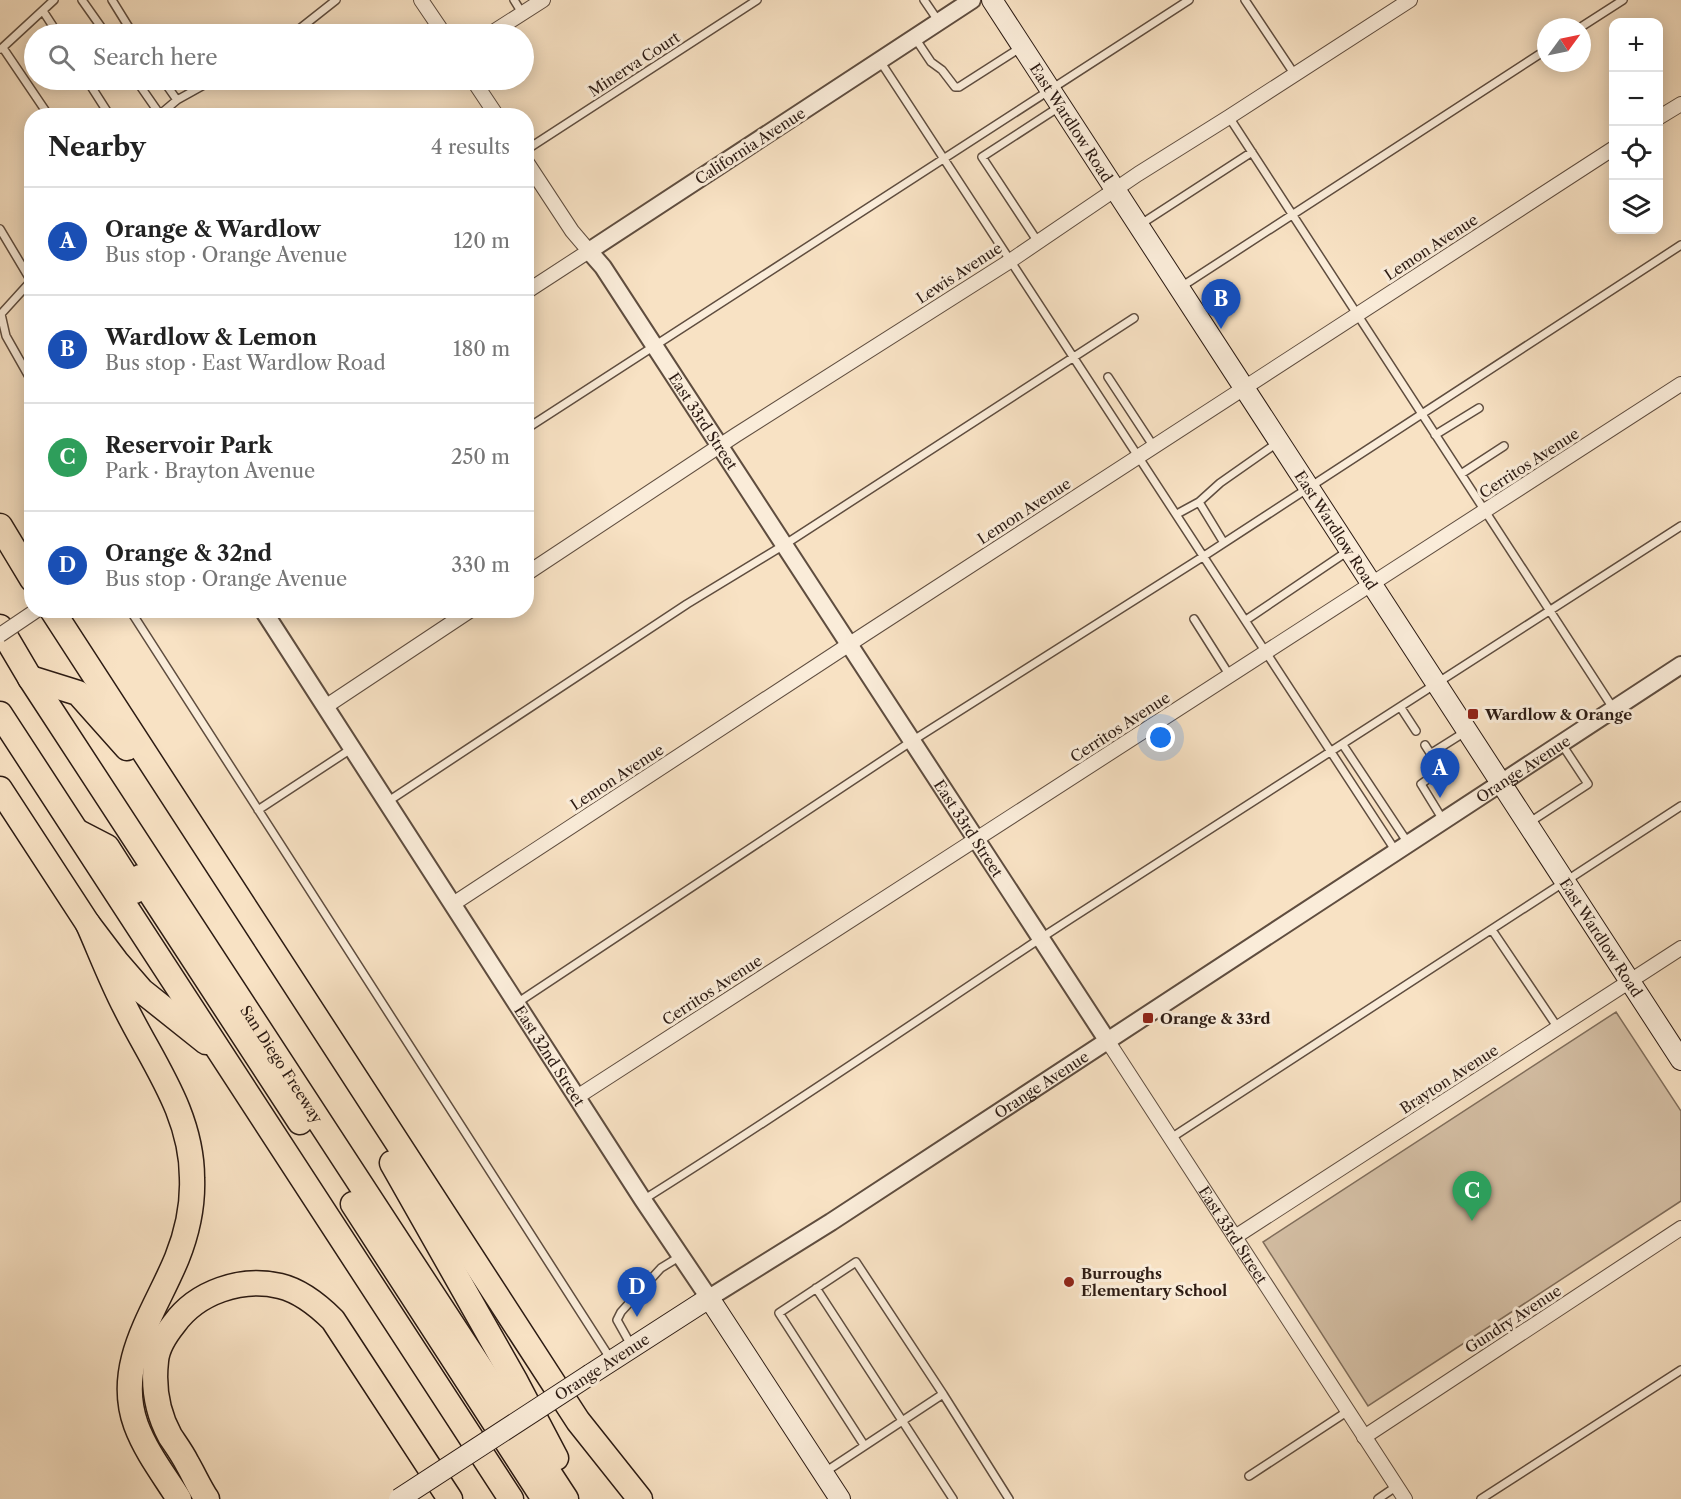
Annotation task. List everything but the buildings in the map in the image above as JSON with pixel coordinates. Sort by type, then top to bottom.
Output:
[{"type":"highway","points":[[0,526],[24,566]]},
{"type":"highway","points":[[57,618],[578,1421],[640,1499]]},
{"type":"highway","name":"San Diego Freeway","points":[[0,627],[30,678],[566,1499]]},
{"type":"highway","points":[[0,659],[544,1499]]},
{"type":"highway","points":[[30,678],[78,693],[179,806]]},
{"type":"highway","points":[[0,714],[511,1499]]},
{"type":"highway","points":[[0,789],[88,924],[141,991],[222,1054]]},
{"type":"highway","points":[[75,831],[107,847],[531,1499]]},
{"type":"highway","points":[[88,924],[125,1006],[180,1110],[190,1156],[191,1203],[186,1227],[177,1257],[135,1350],[130,1384],[131,1404],[143,1442],[179,1499]]},
{"type":"highway","points":[[352,1074],[376,1135],[516,1382],[577,1499]]},
{"type":"highway","points":[[207,1499],[170,1435],[157,1406],[156,1358],[162,1343],[177,1319],[188,1308],[212,1293],[250,1284],[280,1286],[309,1299],[333,1320],[450,1499]]},
{"type":"highway","points":[[187,1462],[221,1499]]},
{"type":"highway","points":[[493,1471],[506,1499]]},
{"type":"main road","name":"East Wardlow Road","points":[[992,0],[1681,1060]]},
{"type":"main road","name":"Orange Avenue","points":[[399,1499],[709,1298]]},
{"type":"main road","name":"East 32nd Street","points":[[709,1298],[840,1499]]},
{"type":"street","points":[[421,0],[437,24]]},
{"type":"street","points":[[506,24],[543,0]]},
{"type":"street","name":"California Avenue","points":[[534,287],[972,0]]},
{"type":"street","name":"Lewis Avenue","points":[[534,569],[1010,261],[1115,189],[1410,0]]},
{"type":"street","points":[[480,90],[492,108]]},
{"type":"street","points":[[1663,115],[1681,104]]},
{"type":"street","name":"Lemon Avenue","points":[[453,904],[1609,151]]},
{"type":"street","name":"East 33rd Street","points":[[534,173],[572,231],[603,267],[1405,1499]]},
{"type":"street","name":"Cerritos Avenue","points":[[577,1097],[1681,384]]},
{"type":"street","points":[[0,634],[25,618]]},
{"type":"street","name":"East 32nd Street","points":[[268,618],[643,1200],[709,1298]]},
{"type":"street","points":[[325,707],[459,618]]},
{"type":"street","name":"Orange Avenue","points":[[709,1298],[831,1222],[1681,665]]},
{"type":"street","name":"Brayton Avenue","points":[[1235,1238],[1681,948]]},
{"type":"street","name":"Gundry Avenue","points":[[1364,1437],[1681,1228]]},
{"type":"lane","points":[[29,24],[54,0]]},
{"type":"lane","points":[[82,0],[99,24]]},
{"type":"lane","points":[[112,0],[127,24]]},
{"type":"lane","points":[[306,24],[336,0]]},
{"type":"lane","points":[[513,0],[522,14]]},
{"type":"lane","name":"Minerva Court","points":[[534,145],[757,0]]},
{"type":"lane","points":[[924,0],[939,22]]},
{"type":"lane","points":[[1038,242],[982,157],[1056,97],[1189,0]]},
{"type":"lane","points":[[1245,0],[1294,75]]},
{"type":"lane","points":[[1591,21],[1623,0]]},
{"type":"lane","points":[[43,11],[51,24]]},
{"type":"lane","points":[[24,28],[1,49],[24,81]]},
{"type":"lane","points":[[915,38],[931,62],[942,70],[956,87],[1022,46]]},
{"type":"lane","points":[[1180,288],[1537,56]]},
{"type":"lane","points":[[880,61],[1331,753],[1402,848]]},
{"type":"lane","points":[[30,90],[43,108]]},
{"type":"lane","points":[[93,90],[105,108]]},
{"type":"lane","points":[[143,90],[155,108]]},
{"type":"lane","points":[[170,90],[177,100]]},
{"type":"lane","points":[[168,108],[195,90]]},
{"type":"lane","points":[[534,424],[944,159],[1056,97]]},
{"type":"lane","points":[[1229,117],[1613,708]]},
{"type":"lane","points":[[1139,225],[1252,152]]},
{"type":"lane","points":[[0,229],[24,269]]},
{"type":"lane","points":[[516,1003],[912,741],[1204,556],[1681,245]]},
{"type":"lane","points":[[24,289],[1,314],[6,336],[24,368]]},
{"type":"lane","points":[[387,802],[687,604],[784,545],[1134,318]]},
{"type":"lane","points":[[1108,377],[1154,447]]},
{"type":"lane","points":[[1435,435],[1479,408]]},
{"type":"lane","points":[[1177,514],[1199,502],[1220,483],[1279,441]]},
{"type":"lane","points":[[1461,474],[1504,446]]},
{"type":"lane","points":[[1199,502],[1224,543]]},
{"type":"lane","points":[[643,1200],[726,1148],[1040,939],[1681,526]]},
{"type":"lane","points":[[1246,620],[1350,550]]},
{"type":"lane","points":[[135,618],[611,1360]]},
{"type":"lane","points":[[1194,619],[1230,676]]},
{"type":"lane","points":[[1401,708],[1416,731]]},
{"type":"lane","points":[[1430,754],[1467,731]]},
{"type":"lane","points":[[1528,823],[1588,784],[1561,743]]},
{"type":"lane","points":[[1343,745],[1402,848]]},
{"type":"lane","points":[[1425,745],[1441,770],[1421,784],[1443,821]]},
{"type":"lane","points":[[258,810],[352,748]]},
{"type":"lane","points":[[1171,1138],[1681,806]]},
{"type":"lane","points":[[1492,930],[1558,1028]]},
{"type":"lane","points":[[632,1347],[617,1320],[621,1312],[661,1268],[681,1256]]},
{"type":"lane","points":[[864,1445],[779,1313],[856,1262],[1009,1499]]},
{"type":"lane","points":[[816,1288],[953,1499]]},
{"type":"lane","points":[[1481,1499],[1681,1370]]},
{"type":"lane","points":[[823,1473],[942,1394]]},
{"type":"lane","points":[[1249,1476],[1348,1411]]},
{"type":"lane","points":[[1377,1499],[1397,1486]]},
{"type":"shaded area","points":[[1616,1012],[1681,1111],[1681,1201],[1368,1406],[1263,1242]]},
{"type":"place","name":"Wardlow & Lemon","points":[[1221,329]]},
{"type":"place","name":"Wardlow & Orange","points":[[1473,714]]},
{"type":"place","name":"Orange & Wardlow","points":[[1440,798]]},
{"type":"place","name":"Orange & 33rd","points":[[1148,1018]]},
{"type":"place","name":"Reservoir Park","points":[[1472,1221]]},
{"type":"place","name":"Burroughs Elementary School","points":[[1069,1282]]},
{"type":"place","name":"Orange & 32nd","points":[[637,1317]]}]
